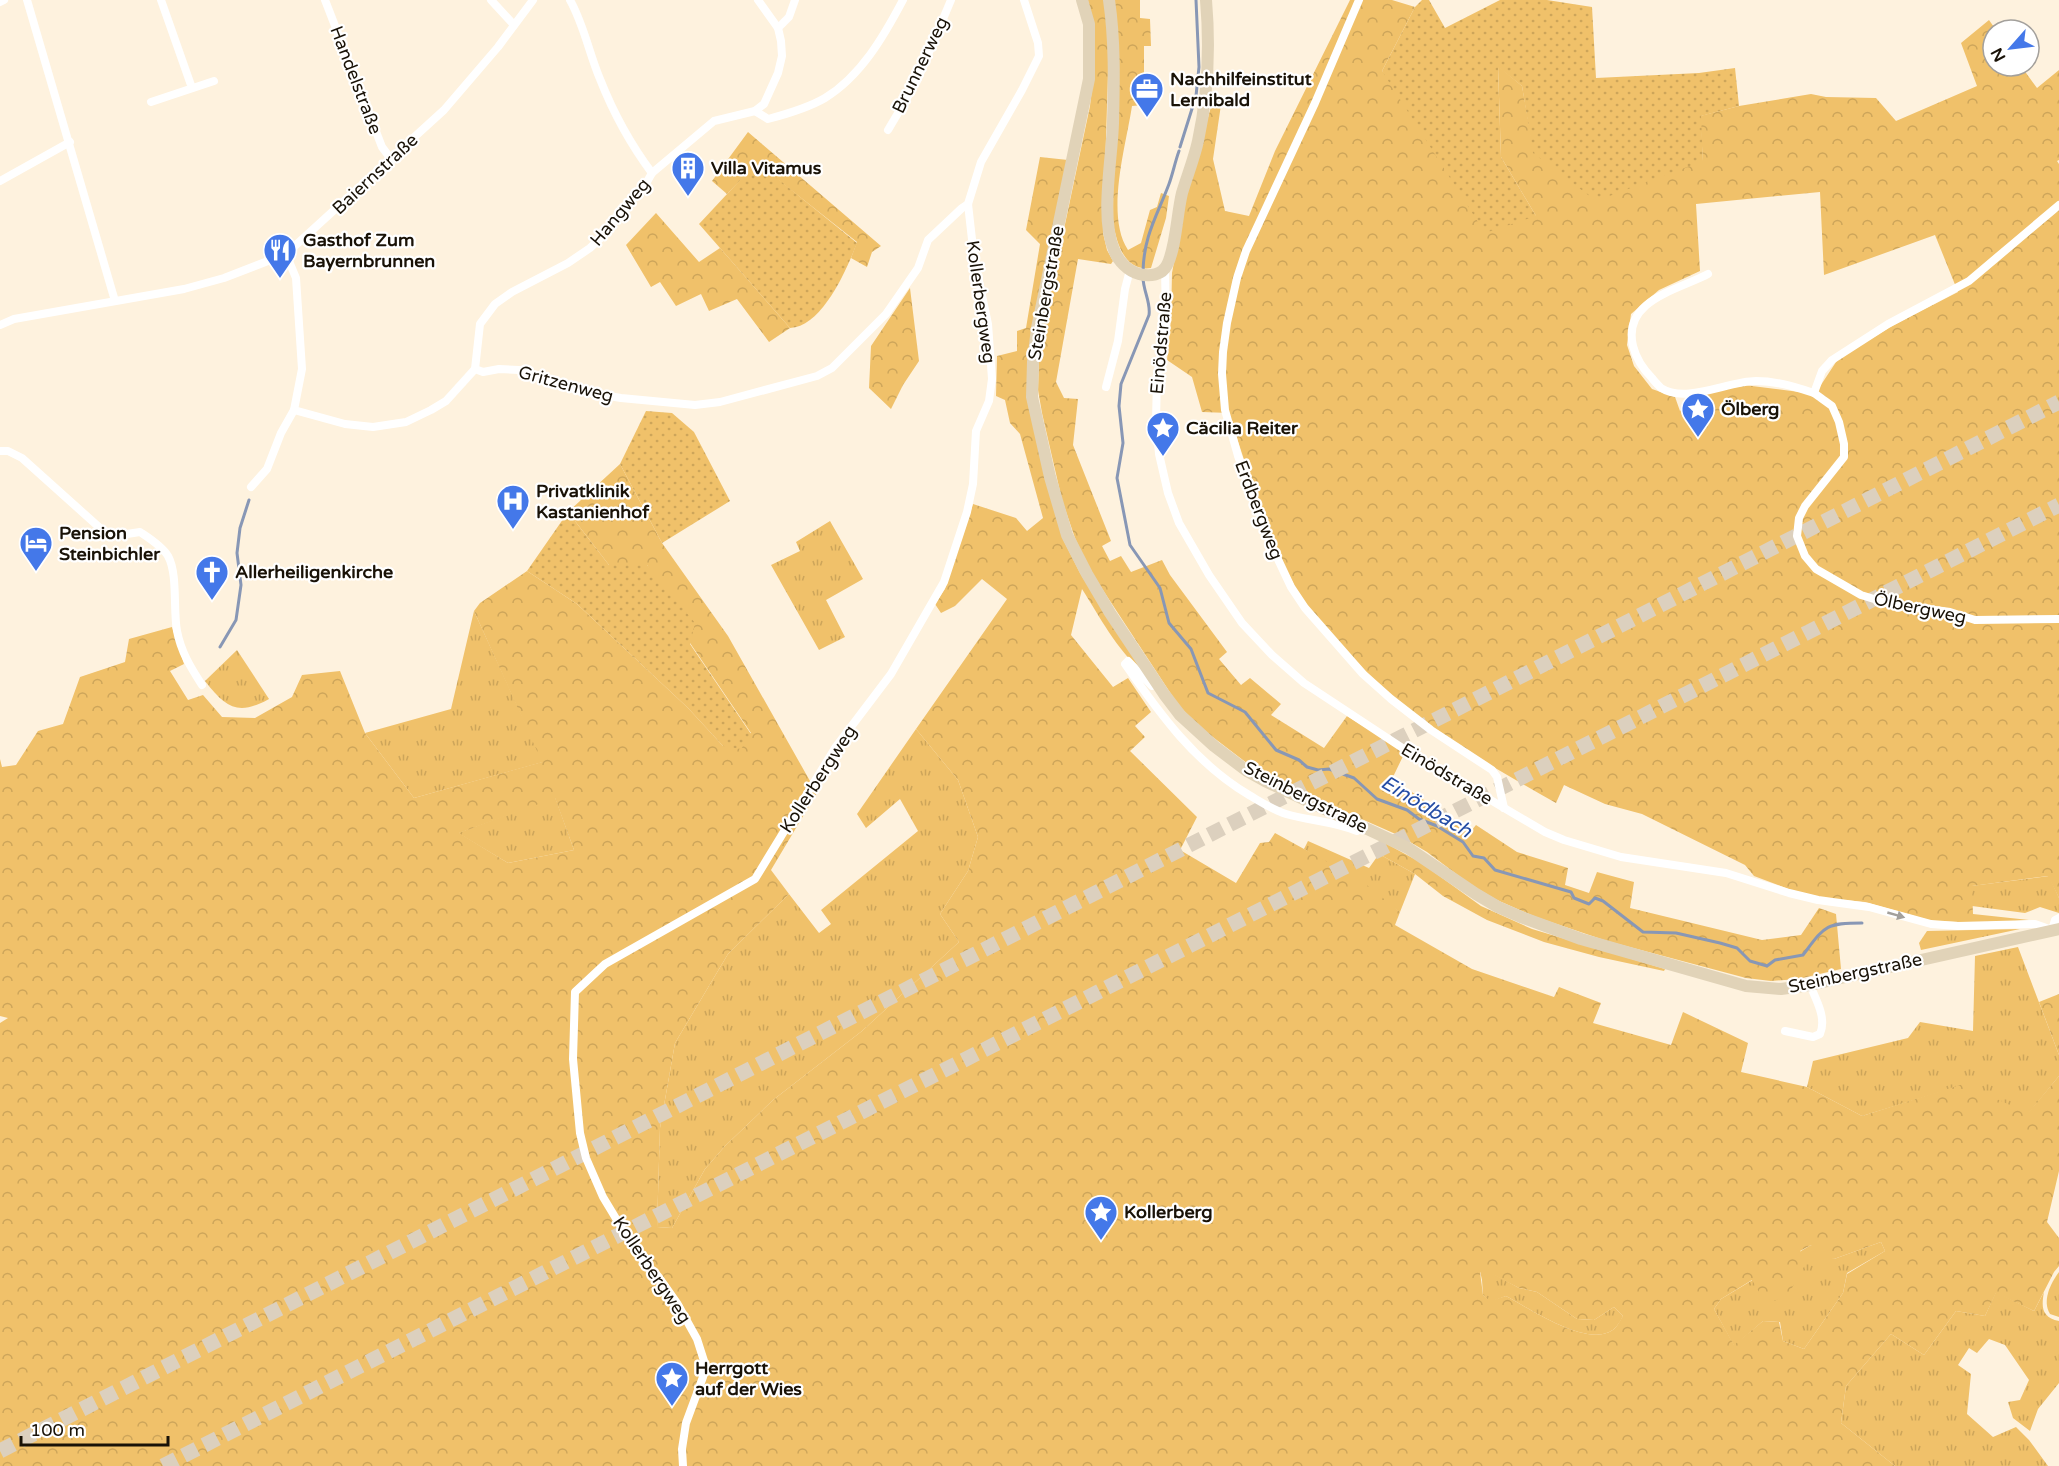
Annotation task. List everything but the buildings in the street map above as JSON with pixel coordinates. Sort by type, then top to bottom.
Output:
[{"type":"main road","name":"Steinbergstraße","points":[[1082,0],[1089,24],[1089,79],[1037,328],[1032,397],[1050,477],[1067,535],[1087,574],[1126,638],[1156,684],[1180,715],[1214,746],[1247,771],[1408,848],[1498,907],[1581,939],[1746,986],[1781,989],[1810,985],[2056,929]]},
{"type":"main road","points":[[1110,0],[1113,21],[1113,123],[1108,205],[1109,232],[1118,258],[1133,272],[1161,271],[1170,257],[1182,194],[1198,140],[1208,66],[1209,31],[1206,0]]},
{"type":"street","points":[[0,2],[4,0]]},
{"type":"street","points":[[27,0],[115,301]]},
{"type":"street","points":[[161,0],[192,88]]},
{"type":"street","name":"Handelstraße","points":[[325,0],[382,147],[391,159]]},
{"type":"street","points":[[491,0],[514,25]]},
{"type":"street","name":"Baiernstraße","points":[[0,325],[14,319],[184,289],[224,278],[286,254],[444,110],[498,47],[533,0]]},
{"type":"street","points":[[570,0],[579,16],[599,79],[636,152],[652,173]]},
{"type":"street","points":[[758,0],[778,28],[782,56],[778,73],[764,104],[755,111],[768,119],[790,113],[825,98],[859,70],[903,0]]},
{"type":"street","points":[[778,28],[789,17],[795,0]]},
{"type":"street","name":"Brunnerweg","points":[[888,130],[917,81],[951,0]]},
{"type":"street","name":"Kollerbergweg","points":[[683,1466],[682,1449],[686,1423],[703,1377],[705,1364],[697,1339],[678,1303],[658,1276],[638,1255],[603,1197],[586,1158],[580,1133],[573,1059],[575,992],[605,964],[755,879],[835,748],[891,674],[944,582],[967,512],[973,484],[976,431],[989,401],[992,380],[987,324],[974,257],[968,204],[981,162],[1022,90],[1038,56],[1038,43],[1024,0]]},
{"type":"street","name":"Erdbergweg","points":[[1359,0],[1243,260],[1227,323],[1223,352],[1225,410],[1238,456],[1275,553],[1291,587],[1305,608],[1363,674],[1390,699],[1431,730],[1495,772],[1504,808]]},
{"type":"street","points":[[151,102],[214,81]]},
{"type":"street","name":"Hangweg","points":[[475,369],[480,324],[487,313],[512,292],[568,263],[590,248],[606,233],[620,211],[644,187],[652,173],[714,121],[755,111]]},
{"type":"street","points":[[0,181],[70,142]]},
{"type":"street","name":"Gritzenweg","points":[[475,369],[483,372],[499,369],[519,370],[579,391],[621,398],[694,405],[720,402],[818,376],[832,368],[886,314],[918,268],[928,240],[968,204]]},
{"type":"street","points":[[1814,393],[1822,371],[1832,360],[1888,324],[1969,281],[2059,205]]},
{"type":"street","points":[[251,487],[267,469],[281,433],[294,410],[302,369],[296,278],[286,254]]},
{"type":"street","name":"Einödstraße","points":[[1161,271],[1167,322],[1157,378],[1156,421],[1163,474],[1176,516],[1209,575],[1242,623],[1272,655],[1304,683],[1404,749],[1545,832],[1588,848],[1621,857],[1726,873],[1812,898],[1869,907],[1931,924],[1958,926],[2035,924],[2056,929]]},
{"type":"street","points":[[1106,387],[1118,341],[1125,289],[1133,272]]},
{"type":"street","name":"Ölbergweg","points":[[1708,274],[1677,286],[1649,303],[1635,317],[1631,331],[1633,347],[1638,360],[1661,388],[1679,394],[1754,381],[1776,382],[1814,393],[1832,406],[1839,422],[1844,444],[1844,457],[1805,506],[1799,518],[1797,536],[1805,556],[1816,569],[1861,595],[1890,604],[1950,612],[1975,620],[2059,619]]},
{"type":"street","points":[[294,410],[345,424],[373,427],[406,422],[446,401],[475,369]]},
{"type":"street","points":[[0,452],[8,451],[22,458],[100,528],[114,536],[140,532],[153,540],[168,556],[175,590],[175,614],[181,647],[202,686]]},
{"type":"street","points":[[1156,684],[1152,686],[1128,661],[1125,663],[1181,740],[1208,767],[1230,784],[1286,814],[1319,819],[1357,831],[1362,826]]},
{"type":"street","points":[[2056,929],[2055,920],[2059,918]]},
{"type":"street","points":[[1785,1031],[1812,1037],[1820,1034],[1822,1016],[1810,985]]},
{"type":"green space","points":[[1088,0],[1104,0],[1109,43],[1103,233],[1107,250],[1113,261],[1111,264],[1078,259],[1056,382],[1064,398],[1078,399],[1073,445],[1111,541],[1102,546],[1110,561],[1121,556],[1131,572],[1162,560],[1170,575],[1227,652],[1219,659],[1241,685],[1250,678],[1281,704],[1271,715],[1324,748],[1347,716],[1405,752],[1392,779],[1471,831],[1476,825],[1517,852],[1568,868],[1565,885],[1589,893],[1597,872],[1634,882],[1630,908],[1762,940],[1801,935],[1819,908],[1836,914],[1841,969],[1798,979],[1771,981],[1746,978],[1607,941],[1536,917],[1497,900],[1471,885],[1427,852],[1400,836],[1256,770],[1197,725],[1177,703],[1089,568],[1075,538],[1062,500],[1038,390],[1039,360],[1045,319],[1090,106],[1094,71]]},
{"type":"green space","points":[[1114,0],[1140,0],[1140,18],[1150,19],[1151,46],[1144,46],[1144,105],[1132,106],[1119,180],[1118,218],[1121,235],[1128,250],[1141,243],[1150,210],[1157,207],[1161,193],[1169,196],[1166,218],[1151,268],[1135,266],[1129,261],[1120,248],[1113,223]]},
{"type":"green space","points":[[1350,0],[1392,0],[1415,7],[1382,71],[1536,216],[1501,157],[1498,66],[1522,86],[1534,153],[1703,161],[1700,116],[1739,106],[1811,94],[1826,97],[1876,98],[1896,121],[1977,86],[1961,43],[1981,27],[1981,78],[2030,78],[2037,88],[2059,70],[2059,160],[2057,161],[2059,164],[2059,898],[2048,876],[1972,886],[1973,914],[2029,920],[1989,923],[1932,921],[1865,902],[1824,898],[1791,890],[1754,876],[1745,865],[1642,814],[1605,804],[1564,785],[1556,803],[1492,766],[1411,712],[1355,660],[1305,603],[1281,559],[1264,518],[1229,413],[1202,412],[1192,377],[1167,360],[1172,273],[1187,194],[1214,96],[1222,98],[1213,159],[1225,211],[1249,216],[1275,151]],"holes":[[[1820,192],[1824,275],[1935,235],[1958,292],[1892,326],[1838,359],[1815,394],[1744,385],[1702,395],[1680,411],[1675,397],[1652,389],[1634,366],[1627,345],[1631,314],[1659,290],[1700,271],[1696,204]]]},
{"type":"green space","points":[[1422,0],[1429,0],[1445,28],[1500,0],[1547,0],[1592,7],[1596,78],[1699,73],[1735,68],[1739,106],[1701,116],[1703,161],[1596,201],[1533,153],[1522,86],[1498,67],[1501,157],[1536,216],[1485,233],[1382,71],[1415,7]]},
{"type":"green space","points":[[748,132],[881,246],[872,252],[867,267],[851,258],[857,242],[757,163],[727,194],[712,181]]},
{"type":"green space","points":[[1040,157],[1068,160],[1027,370],[1063,539],[1080,573],[1142,671],[1116,643],[1082,589],[1071,635],[1113,687],[1128,678],[1151,712],[1135,726],[1145,737],[1130,751],[1197,817],[1180,850],[1236,883],[1260,843],[1269,842],[1275,833],[1362,881],[1400,912],[1395,925],[1472,969],[1554,997],[1559,987],[1601,1003],[1593,1023],[1671,1045],[1683,1012],[1748,1043],[1741,1072],[1807,1087],[1862,1116],[1963,1084],[2028,1113],[2059,1076],[2059,1171],[2047,1222],[2059,1238],[2059,1266],[2034,1311],[1996,1293],[1985,1316],[1956,1311],[1924,1355],[1891,1334],[1846,1386],[1841,1423],[1895,1466],[0,1466],[0,1023],[8,1018],[0,1016],[0,759],[2,767],[16,765],[38,731],[63,724],[80,677],[125,662],[129,639],[172,627],[184,664],[170,671],[188,700],[203,695],[222,717],[255,718],[292,697],[302,675],[340,671],[365,733],[414,798],[542,762],[474,611],[480,603],[527,571],[577,604],[688,708],[723,746],[751,733],[690,643],[647,565],[609,565],[568,512],[620,464],[662,543],[728,636],[810,781],[821,786],[771,870],[789,894],[728,954],[675,1043],[660,1128],[657,1227],[672,1228],[705,1169],[725,1146],[773,1100],[862,1031],[959,942],[940,914],[968,871],[978,837],[958,780],[916,729],[1007,599],[982,579],[955,606],[941,613],[935,604],[945,589],[973,504],[1016,518],[1027,531],[1043,518],[1020,434],[1010,423],[1005,400],[996,396],[997,356],[1017,351],[1017,331],[1026,328],[1040,244],[1026,230]],"holes":[[[555,798],[574,850],[508,863],[459,833]],[[1881,1242],[1885,1251],[1847,1274],[1843,1293],[1804,1349],[1783,1341],[1779,1322],[1763,1321],[1734,1345],[1714,1309],[1721,1299],[1752,1280],[1766,1304],[1788,1295],[1805,1265],[1800,1251],[1811,1245],[1817,1255],[1834,1259]],[[1480,1272],[1490,1273],[1519,1288],[1537,1292],[1577,1319],[1594,1320],[1614,1307],[1623,1316],[1615,1328],[1604,1334],[1591,1334],[1560,1325],[1506,1296],[1490,1301],[1483,1295]]]},
{"type":"green space","points":[[757,162],[857,243],[840,281],[823,308],[802,325],[790,328],[699,224]]},
{"type":"green space","points":[[656,213],[699,262],[720,248],[790,328],[769,342],[737,299],[709,311],[701,294],[676,306],[660,282],[651,287],[626,245]]},
{"type":"green space","points":[[910,288],[919,361],[891,409],[869,388],[871,346]]},
{"type":"green space","points":[[646,411],[672,413],[694,432],[730,501],[662,543],[620,464]]},
{"type":"green space","points":[[568,512],[609,565],[647,565],[695,623],[690,644],[751,734],[741,749],[723,746],[688,708],[577,604],[527,571]]},
{"type":"green space","points":[[830,521],[863,579],[826,600],[845,637],[819,650],[771,565],[800,551],[796,542]]},
{"type":"green space","points":[[474,611],[543,762],[414,798],[365,733],[451,709]]},
{"type":"green space","points":[[237,650],[269,699],[249,707],[233,706],[219,698],[205,681]]},
{"type":"green space","points":[[916,729],[958,780],[978,837],[968,871],[940,914],[959,942],[862,1031],[773,1100],[725,1146],[705,1169],[672,1228],[657,1227],[660,1128],[675,1043],[728,954],[789,894],[819,933],[831,924],[821,910],[918,831],[900,799],[866,828],[857,814]]},
{"type":"green space","points":[[555,797],[574,850],[508,863],[458,833]]},
{"type":"green space","points":[[1308,841],[1369,868],[1379,854],[1415,874],[1400,912],[1304,849]]},
{"type":"green space","points":[[1383,842],[1420,862],[1481,906],[1532,929],[1665,969],[1664,971],[1599,957],[1544,942],[1487,920],[1443,896],[1415,874],[1379,854]]},
{"type":"green space","points":[[2049,876],[2059,898],[2059,913],[2040,907],[2025,913],[1972,906],[1971,886]]},
{"type":"green space","points":[[2020,929],[1921,950],[1919,943],[1927,931]]},
{"type":"green space","points":[[2018,947],[2059,1055],[2059,1076],[2028,1114],[1963,1085],[1862,1116],[1807,1087],[1813,1061],[1908,1038],[1920,1022],[1973,1031],[1975,956]]},
{"type":"green space","points":[[2059,994],[2059,1055],[2039,1002]]},
{"type":"green space","points":[[1881,1242],[1885,1251],[1847,1273],[1843,1293],[1804,1349],[1783,1341],[1780,1322],[1763,1321],[1734,1346],[1714,1309],[1721,1299],[1811,1245],[1834,1259]]},
{"type":"green space","points":[[1480,1271],[1490,1272],[1519,1288],[1537,1292],[1577,1319],[1594,1320],[1614,1307],[1623,1316],[1615,1328],[1604,1334],[1576,1331],[1506,1296],[1490,1302],[1483,1295]]},
{"type":"green space","points":[[2059,1272],[2059,1317],[2050,1314],[2047,1298],[2050,1287]]},
{"type":"green space","points":[[1996,1292],[2034,1311],[2044,1292],[2044,1311],[2049,1317],[2059,1321],[2059,1383],[2038,1409],[2030,1431],[2013,1418],[2008,1402],[2020,1400],[2029,1380],[2005,1345],[1989,1339],[1977,1353],[1969,1348],[1958,1365],[1971,1374],[1967,1414],[1993,1437],[2016,1427],[2029,1440],[2048,1466],[1895,1466],[1841,1423],[1846,1386],[1891,1334],[1924,1355],[1956,1311],[1985,1316]]},
{"type":"waterway","name":"Einödbach","points":[[1180,147],[1196,96],[1199,67],[1196,0]]},
{"type":"waterway","name":"Einödbach","points":[[1143,271],[1149,236],[1179,151]]},
{"type":"waterway","name":"Einödbach","points":[[1143,277],[1149,315],[1121,384],[1119,406],[1123,443],[1117,478],[1130,545],[1160,588],[1169,623],[1191,649],[1208,693],[1245,712],[1276,750],[1299,760],[1307,767],[1318,770],[1329,769],[1354,778],[1377,799],[1407,810],[1419,819],[1437,826],[1463,842],[1473,856],[1484,858],[1495,870],[1571,892],[1574,898],[1589,904],[1595,898],[1603,901],[1643,932],[1676,933],[1720,943],[1737,948],[1750,961],[1767,966],[1775,960],[1803,955],[1816,938],[1833,925],[1862,923]]},
{"type":"waterway","points":[[220,647],[236,620],[241,585],[237,553],[240,528],[249,500]]},
{"type":"tunnel","points":[[0,1451],[2059,402]]},
{"type":"tunnel","points":[[163,1466],[2059,505]]},
{"type":"place","name":"Nachhilfeinstitut Lernibald","points":[[1147,118]]},
{"type":"place","name":"Villa Vitamus","points":[[688,197]]},
{"type":"place","name":"Gasthof Zum Bayernbrunnen","points":[[280,279]]},
{"type":"place","name":"Ölberg","points":[[1698,438]]},
{"type":"place","name":"Cäcilia Reiter","points":[[1163,457]]},
{"type":"place","name":"Privatklinik Kastanienhof","points":[[513,530]]},
{"type":"place","name":"Pension Steinbichler","points":[[36,572]]},
{"type":"place","name":"Allerheiligenkirche","points":[[212,601]]},
{"type":"place","name":"Kollerberg","points":[[1101,1241]]},
{"type":"place","name":"Herrgott auf der Wies","points":[[672,1407]]}]
